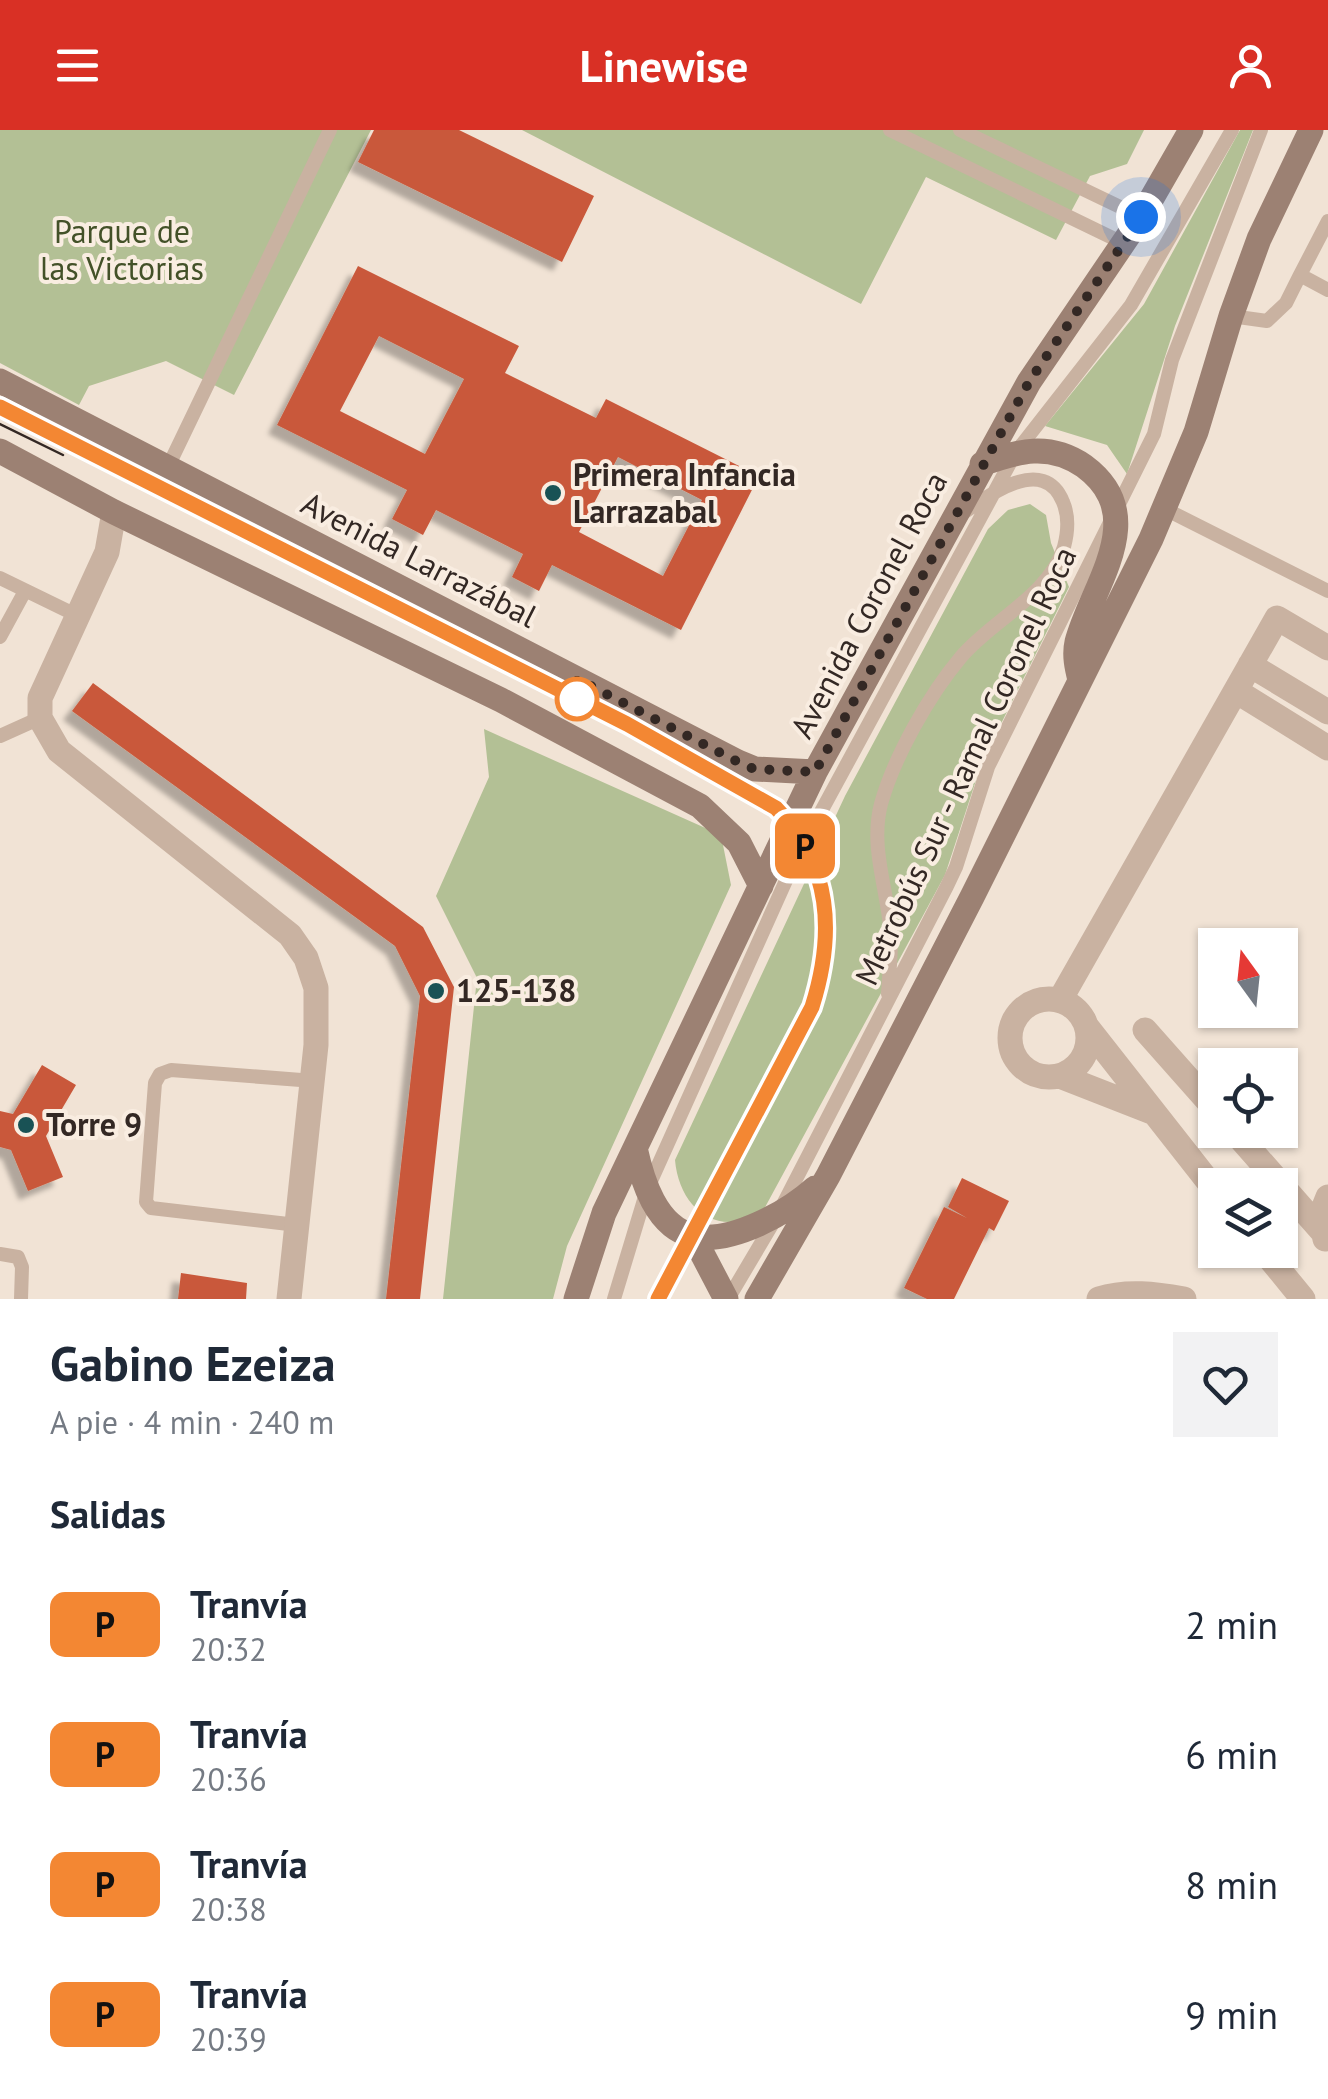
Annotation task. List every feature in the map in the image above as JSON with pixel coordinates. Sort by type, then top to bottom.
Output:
[{"type":"main road","name":"Avenida Coronel Roca","points":[[576,1299],[604,1213],[815,772],[1029,382],[1141,217],[1192,130]]},
{"type":"main road","points":[[757,1299],[828,1176],[1165,509],[1196,432],[1259,239],[1312,130]]},
{"type":"main road","name":"Avenida Larrazábal","points":[[0,381],[738,762],[754,769],[815,772]]},
{"type":"main road","points":[[982,464],[1016,452],[1044,448],[1067,456],[1102,482],[1114,516],[1114,555],[1077,644],[1080,680]]},
{"type":"main road","points":[[0,451],[114,512],[501,700],[700,806],[739,843],[761,886]]},
{"type":"main road","points":[[635,1148],[647,1190],[668,1220],[693,1236],[727,1299]]},
{"type":"main road","points":[[693,1236],[732,1232],[776,1218],[828,1176]]},
{"type":"street","points":[[114,512],[107,552],[43,684],[40,718],[59,751],[290,935],[306,958],[316,988],[314,1081],[289,1299]]},
{"type":"street","points":[[1060,1000],[1277,618],[1328,648]]},
{"type":"street","points":[[1250,665],[1328,712]]},
{"type":"street","points":[[1236,690],[1328,748]]},
{"type":"street","points":[[1152,1112],[1060,1076],[1034,1074],[1023,1067],[1011,1044],[1011,1031],[1023,1008],[1034,1001],[1060,1000],[1072,1005],[1198,1169]]},
{"type":"street","points":[[1060,1076],[1080,1062],[1089,1040],[1088,1027]]},
{"type":"street","points":[[1146,1030],[1198,1090]]},
{"type":"street","points":[[1248,1148],[1324,1236]]},
{"type":"street","points":[[1324,1236],[1320,1218],[1328,1196]]},
{"type":"street","points":[[1278,1268],[1303,1299]]},
{"type":"street","points":[[1099,1299],[1153,1293],[1184,1299]]},
{"type":"lane","points":[[167,469],[330,130]]},
{"type":"lane","points":[[890,130],[1123,244]]},
{"type":"lane","points":[[960,130],[1141,217]]},
{"type":"lane","points":[[614,1299],[647,1190],[796,856],[1016,452],[1132,305],[1232,130]]},
{"type":"lane","name":"Metrobús Sur - Ramal Coronel Roca","points":[[727,1299],[776,1218],[956,867],[988,767],[1154,434],[1172,360],[1261,130]]},
{"type":"lane","points":[[1231,316],[1267,321],[1286,303],[1328,220]]},
{"type":"lane","points":[[1300,275],[1328,290]]},
{"type":"lane","points":[[888,999],[891,938],[878,851],[881,806],[900,754],[961,657],[1039,587],[1064,548],[1068,515],[1060,493],[1046,482],[1024,479],[996,489],[948,524]]},
{"type":"lane","points":[[1165,509],[1328,591]]},
{"type":"lane","points":[[0,578],[76,615]]},
{"type":"lane","points":[[0,637],[25,590]]},
{"type":"lane","points":[[0,736],[40,718]]},
{"type":"lane","points":[[297,1225],[150,1208],[146,1202],[155,1084],[160,1074],[170,1070],[314,1081]]},
{"type":"lane","points":[[0,1254],[18,1258],[22,1267],[21,1299]]},
{"type":"green space","name":"Parque de las Victorias","points":[[0,130],[371,130],[234,395],[166,361],[89,386],[79,405],[0,363]]},
{"type":"green space","points":[[522,130],[1144,130],[1127,164],[1090,176],[1056,240],[926,177],[861,304]]},
{"type":"green space","points":[[1240,130],[1253,130],[1175,326],[1127,474],[1107,445],[1045,426],[1144,304]]},
{"type":"green space","points":[[1030,504],[1046,515],[1051,543],[1069,587],[982,762],[945,875],[763,1211],[731,1222],[716,1220],[693,1205],[684,1192],[675,1160],[845,796],[988,529],[1008,510]]},
{"type":"green space","points":[[484,729],[721,835],[731,885],[567,1246],[553,1299],[443,1299],[477,978],[436,896],[489,777]]},
{"type":"building","points":[[374,130],[459,130],[594,196],[562,262],[358,162]]},
{"type":"building","points":[[358,266],[519,346],[505,373],[596,418],[606,399],[759,476],[681,630],[552,565],[539,591],[512,577],[523,554],[436,510],[423,535],[392,519],[407,490],[277,425]],"holes":[[[379,336],[464,379],[425,454],[340,411]],[[618,457],[702,500],[663,576],[579,532]]]},
{"type":"building","name":"125-138","points":[[93,683],[423,927],[454,987],[420,1299],[386,1299],[420,996],[395,946],[72,711]]},
{"type":"building","name":"Torre 9","points":[[42,1065],[76,1085],[46,1136],[63,1177],[28,1191],[11,1150],[0,1147],[0,1111],[13,1114]]},
{"type":"building","points":[[962,1178],[1009,1201],[994,1231],[989,1228],[954,1299],[927,1299],[904,1288],[944,1207],[967,1218],[948,1207]]},
{"type":"building","points":[[181,1273],[247,1283],[246,1299],[178,1299]]},
{"type":"tram line","points":[[0,407],[627,724],[776,808],[794,830],[808,853],[824,902],[826,927],[820,980],[812,1007],[658,1299]]},
{"type":"tram line","name":"P","points":[[0,407],[627,724],[776,808],[789,822],[804,844],[824,900],[824,969],[812,1007],[658,1299]]},
{"type":"tram line","points":[[0,424],[63,455]]},
{"type":"place","name":"Primera Infancia Larrazabal","points":[[553,493]]},
{"type":"place","name":"125-138","points":[[436,991]]},
{"type":"place","name":"Torre 9","points":[[26,1125]]},
{"type":"route","points":[[577,699],[577,679],[754,769],[815,772],[1029,382],[1141,217]]}]
